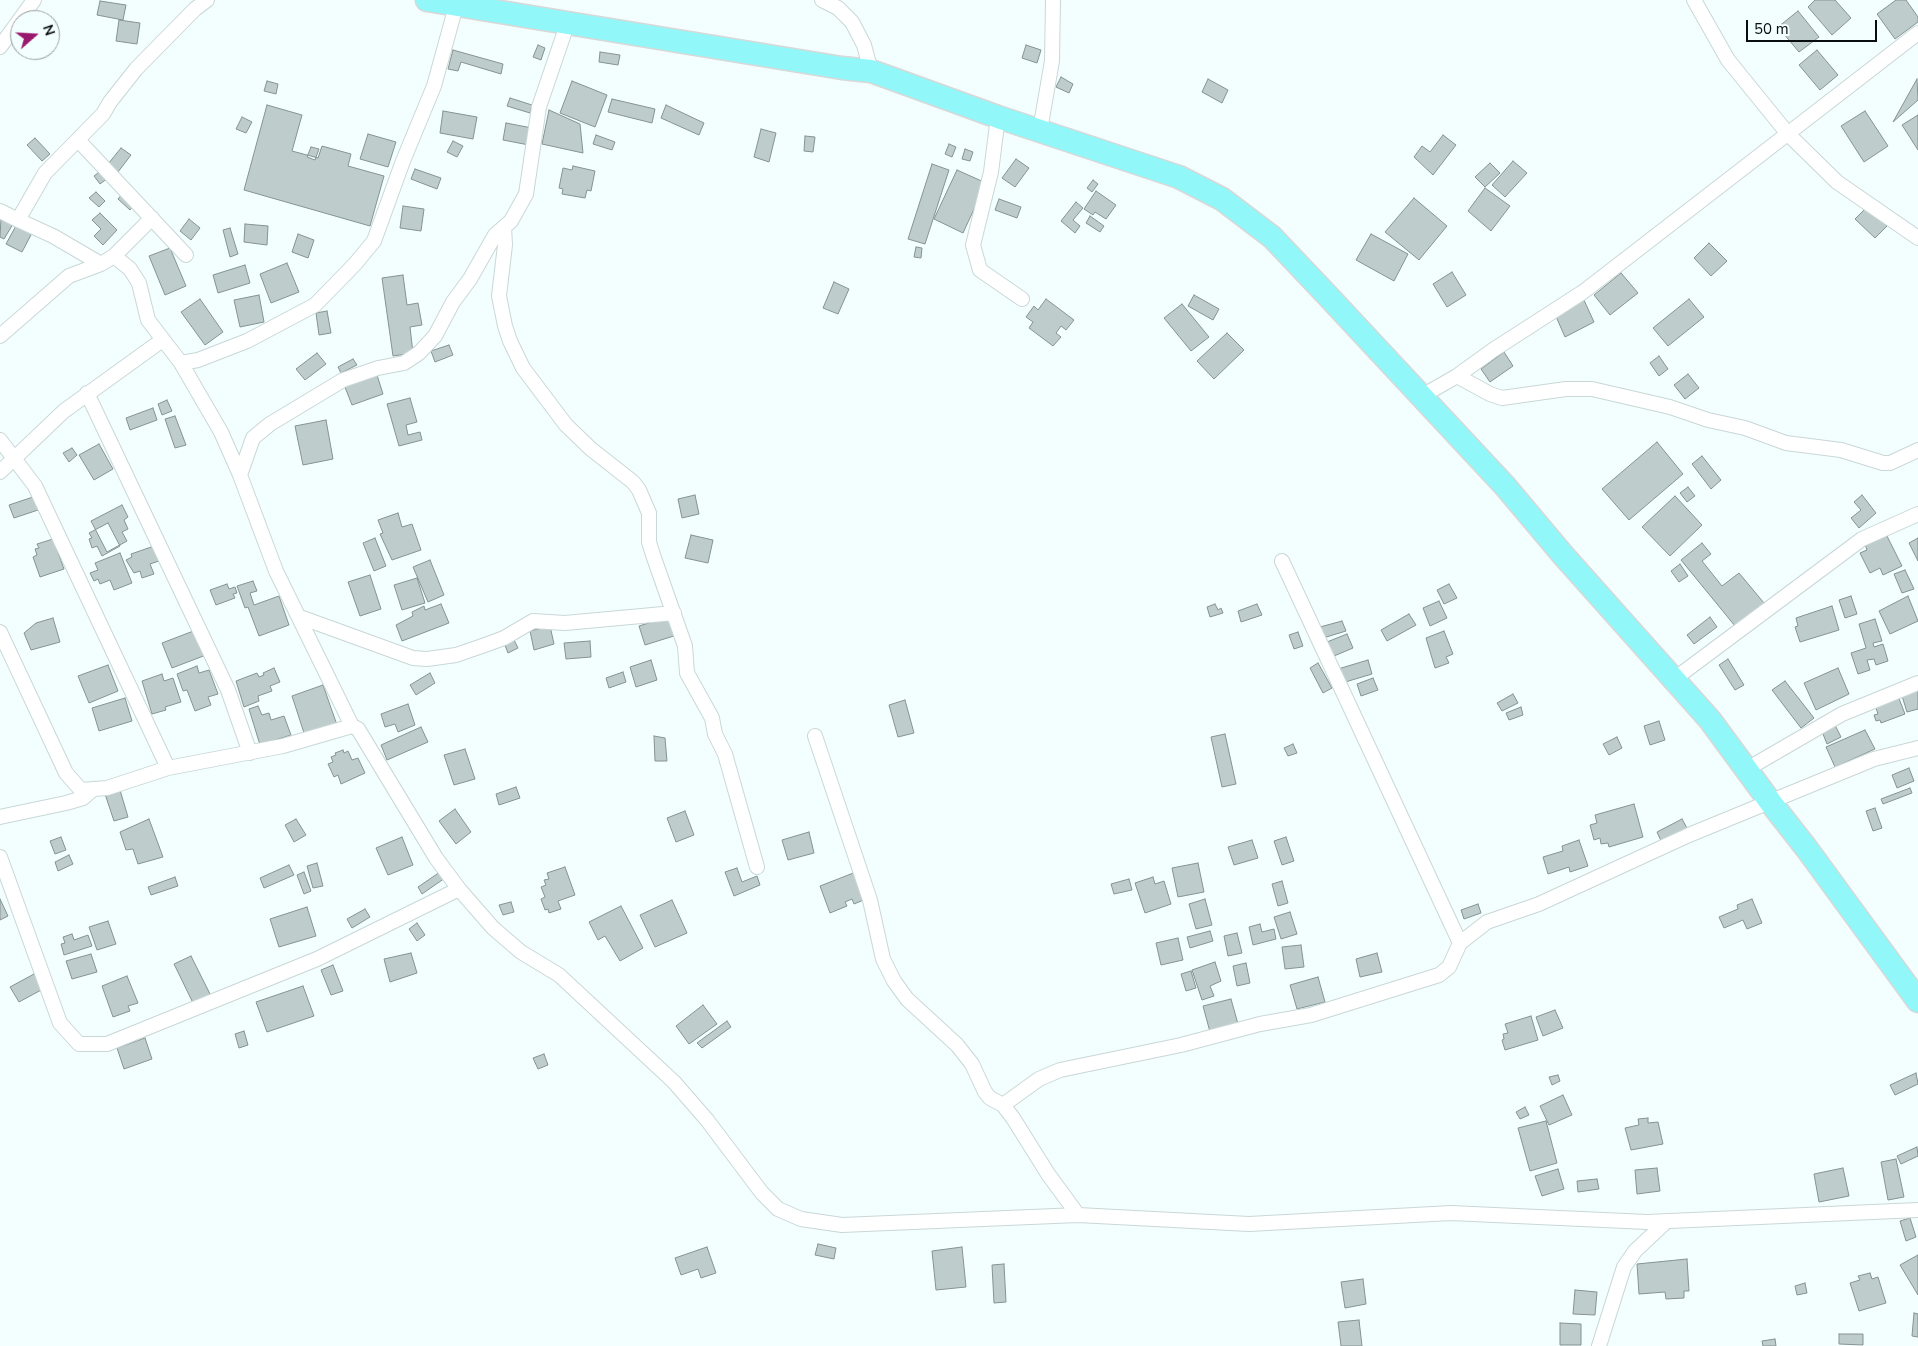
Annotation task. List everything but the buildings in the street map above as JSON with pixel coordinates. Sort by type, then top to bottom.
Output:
[{"type":"main road","points":[[427,0],[842,68],[871,71],[998,117],[1179,177],[1222,199],[1272,237],[1422,396],[1505,486],[1710,720],[1771,803],[1808,848],[1918,1001]]},
{"type":"street","points":[[0,47],[34,0]]},
{"type":"street","points":[[18,220],[45,174],[79,141],[103,114],[136,69],[195,9],[207,0]]},
{"type":"street","points":[[822,0],[838,8],[852,22],[864,45],[871,71]]},
{"type":"street","points":[[1040,130],[1052,61],[1053,0]]},
{"type":"street","points":[[1694,0],[1728,60],[1788,134],[1837,182],[1918,238]]},
{"type":"street","points":[[181,363],[198,360],[247,341],[315,304],[368,249],[374,241],[403,161],[434,86],[456,6]]},
{"type":"street","points":[[240,475],[254,438],[270,424],[343,380],[378,368],[404,363],[419,353],[435,336],[453,302],[470,279],[495,235],[519,210],[526,194],[539,108],[568,22]]},
{"type":"street","points":[[1422,396],[1458,376],[1493,350],[1583,292],[1918,33]]},
{"type":"street","points":[[998,117],[992,172],[973,245],[980,270],[1022,300]]},
{"type":"street","points":[[79,141],[186,255]]},
{"type":"street","points":[[0,210],[52,236],[101,264]]},
{"type":"street","points":[[0,336],[69,276],[101,264],[114,256],[152,218]]},
{"type":"street","points":[[504,227],[499,296],[510,341],[523,368],[566,425],[591,449],[633,482],[639,490],[648,513],[649,542],[652,555],[687,652],[687,673],[712,718],[715,734],[725,754],[757,867]]},
{"type":"street","points":[[114,256],[130,269],[139,283],[148,320],[162,341],[181,363],[220,432],[240,475],[276,571],[300,616],[352,726],[358,729],[436,858],[459,889],[493,928],[521,952],[559,975],[674,1082],[707,1120],[762,1194],[778,1209],[801,1219],[842,1225],[1078,1216],[1250,1224],[1451,1213],[1666,1221],[1918,1210]]},
{"type":"street","points":[[0,472],[14,457],[87,393],[162,341]]},
{"type":"street","points":[[1458,376],[1490,394],[1502,398],[1566,389],[1592,389],[1670,407],[1708,420],[1745,428],[1786,443],[1841,450],[1883,463],[1890,463],[1918,450]]},
{"type":"street","points":[[87,393],[228,690],[250,753]]},
{"type":"street","points":[[0,440],[35,486],[168,768]]},
{"type":"street","points":[[1673,680],[1862,539],[1918,514]]},
{"type":"street","points":[[1282,561],[1460,943]]},
{"type":"street","points":[[300,616],[413,658],[427,660],[456,655],[485,645],[504,638],[533,621],[565,623],[674,613]]},
{"type":"street","points":[[0,632],[66,773],[81,790],[91,791],[108,788],[168,768],[250,753],[352,726]]},
{"type":"street","points":[[1747,769],[1842,714],[1918,683]]},
{"type":"street","points":[[815,736],[870,900],[882,959],[907,1000],[963,1052],[972,1064],[985,1092],[990,1098],[1003,1105],[1051,1179],[1078,1216]]},
{"type":"street","points":[[1003,1105],[1039,1079],[1060,1070],[1181,1045],[1260,1024],[1311,1015],[1439,975],[1448,967],[1460,943],[1487,922],[1539,904],[1689,835],[1771,803],[1874,759],[1918,748]]},
{"type":"street","points":[[0,817],[66,803],[83,798],[91,791]]},
{"type":"street","points":[[0,857],[60,1023],[79,1044],[107,1044],[308,963],[459,889]]},
{"type":"street","points":[[1599,1346],[1624,1267],[1635,1251],[1666,1221]]}]
